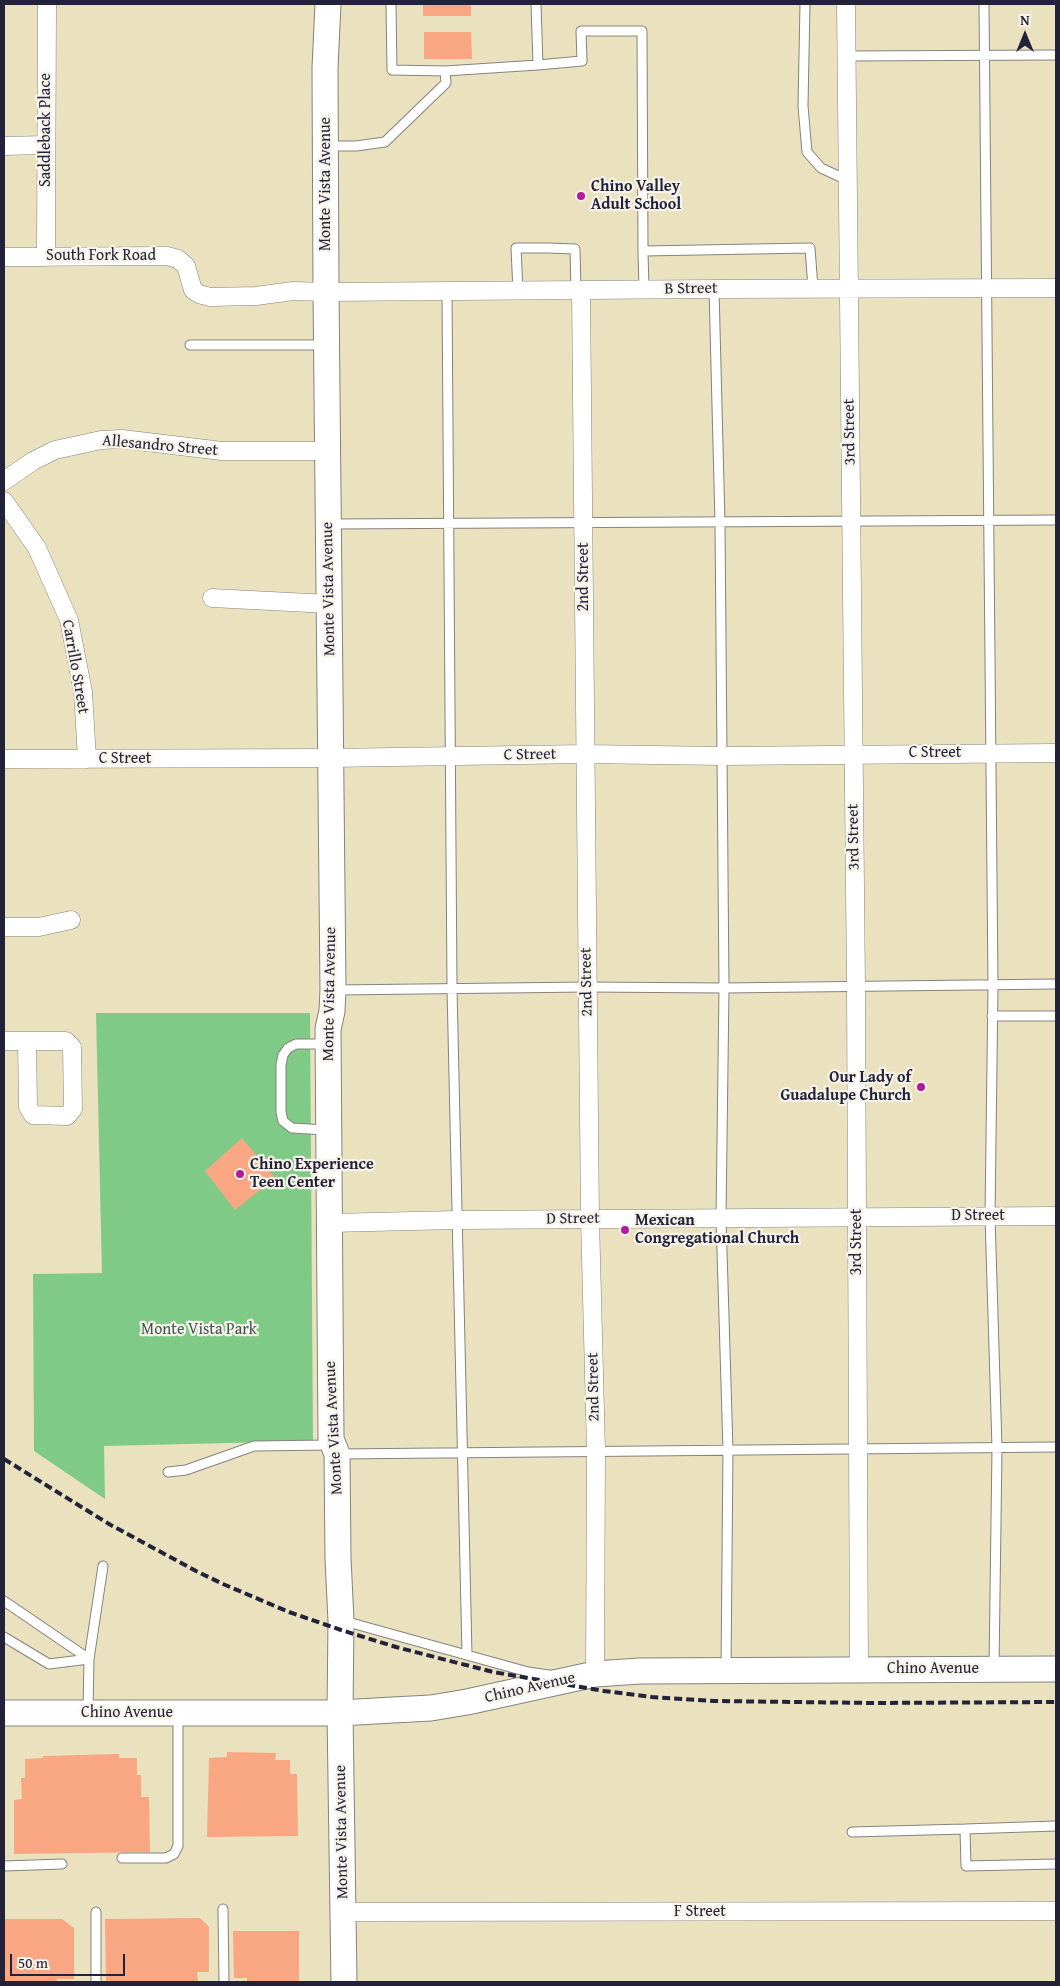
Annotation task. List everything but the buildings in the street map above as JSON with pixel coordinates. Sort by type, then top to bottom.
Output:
[{"type":"street","name":"Saddleback Place","points":[[46,256],[47,4]]},
{"type":"street","name":"Monte Vista Avenue","points":[[328,4],[325,68],[333,990],[332,1011],[328,1029],[331,1439],[336,1449],[341,1621],[340,1713],[344,1982]]},
{"type":"street","name":"3rd Street","points":[[846,4],[856,986],[859,1670]]},
{"type":"street","points":[[4,146],[46,146]]},
{"type":"street","name":"South Fork Road","points":[[4,257],[167,256],[178,259],[186,266],[193,290],[210,297],[256,296],[293,291],[326,292]]},
{"type":"street","name":"B Street","points":[[326,292],[578,291],[714,288],[1056,288]]},
{"type":"street","name":"2nd Street","points":[[578,291],[584,522],[587,987],[596,1452],[595,1674]]},
{"type":"street","name":"Allesandro Street","points":[[4,481],[32,460],[55,450],[101,440],[122,439],[222,451],[327,451]]},
{"type":"street","name":"Carrillo Street","points":[[4,501],[37,548],[69,620],[83,692],[87,760]]},
{"type":"street","points":[[212,598],[329,604]]},
{"type":"street","name":"C Street","points":[[4,759],[330,758],[585,754],[722,756],[1056,752]]},
{"type":"street","points":[[4,928],[39,927],[71,920]]},
{"type":"street","points":[[4,1041],[27,1041],[66,1042],[72,1047],[74,1109],[67,1116],[33,1115],[28,1107],[27,1041]]},
{"type":"street","name":"D Street","points":[[330,1223],[456,1220],[1056,1216]]},
{"type":"street","name":"Chino Avenue","points":[[4,1714],[340,1713],[431,1708],[595,1674],[726,1670],[1056,1669]]},
{"type":"street","name":"F Street","points":[[343,1912],[1056,1911]]},
{"type":"lane","points":[[391,4],[392,70],[445,71],[582,61],[581,31],[642,31],[644,290]]},
{"type":"lane","points":[[536,4],[538,65]]},
{"type":"lane","points":[[805,4],[803,106],[807,152],[821,168],[847,180]]},
{"type":"lane","points":[[984,4],[993,986],[990,1216],[997,1448],[994,1669]]},
{"type":"lane","points":[[846,56],[1056,55]]},
{"type":"lane","points":[[326,146],[356,146],[385,142],[446,83],[445,71]]},
{"type":"lane","points":[[518,291],[516,248],[575,249],[578,291]]},
{"type":"lane","points":[[643,251],[810,248],[813,288]]},
{"type":"lane","points":[[714,288],[720,523],[724,988],[721,1218],[728,1450],[726,1670]]},
{"type":"lane","points":[[447,291],[452,756],[452,988],[456,1220],[464,1452],[467,1655]]},
{"type":"lane","points":[[190,345],[327,345]]},
{"type":"lane","points":[[328,524],[1056,520]]},
{"type":"lane","points":[[333,990],[1056,984]]},
{"type":"lane","points":[[992,1016],[1056,1016]]},
{"type":"lane","points":[[328,1044],[296,1044],[288,1048],[282,1055],[281,1112],[283,1121],[292,1128],[329,1130]]},
{"type":"lane","points":[[168,1472],[186,1470],[254,1446],[464,1452],[1056,1447]]},
{"type":"lane","points":[[88,1713],[89,1659],[103,1566]]},
{"type":"lane","points":[[4,1601],[89,1659]]},
{"type":"lane","points":[[341,1621],[528,1672],[567,1679]]},
{"type":"lane","points":[[4,1637],[49,1664],[89,1659]]},
{"type":"lane","points":[[122,1858],[166,1858],[174,1854],[178,1846],[178,1713]]},
{"type":"lane","points":[[852,1832],[1056,1826]]},
{"type":"lane","points":[[965,1829],[966,1866],[1056,1864]]},
{"type":"lane","points":[[4,1866],[62,1864]]},
{"type":"lane","points":[[223,1909],[224,1982]]},
{"type":"lane","points":[[96,1912],[96,1982]]},
{"type":"green space","name":"Monte Vista Park","points":[[96,1013],[310,1013],[313,1441],[104,1446],[105,1499],[34,1451],[33,1274],[102,1273]]},
{"type":"railway","points":[[4,1459],[109,1524],[223,1584],[289,1612],[341,1630],[396,1647],[493,1672],[604,1691],[652,1697],[714,1701],[873,1703],[1056,1702]]},
{"type":"place","name":"Chino Valley Adult School","points":[[581,196]]},
{"type":"place","name":"Our Lady of Guadalupe Church","points":[[921,1087]]},
{"type":"place","name":"Chino Experience Teen Center","points":[[240,1174]]},
{"type":"place","name":"Mexican Congregational Church","points":[[625,1230]]}]
